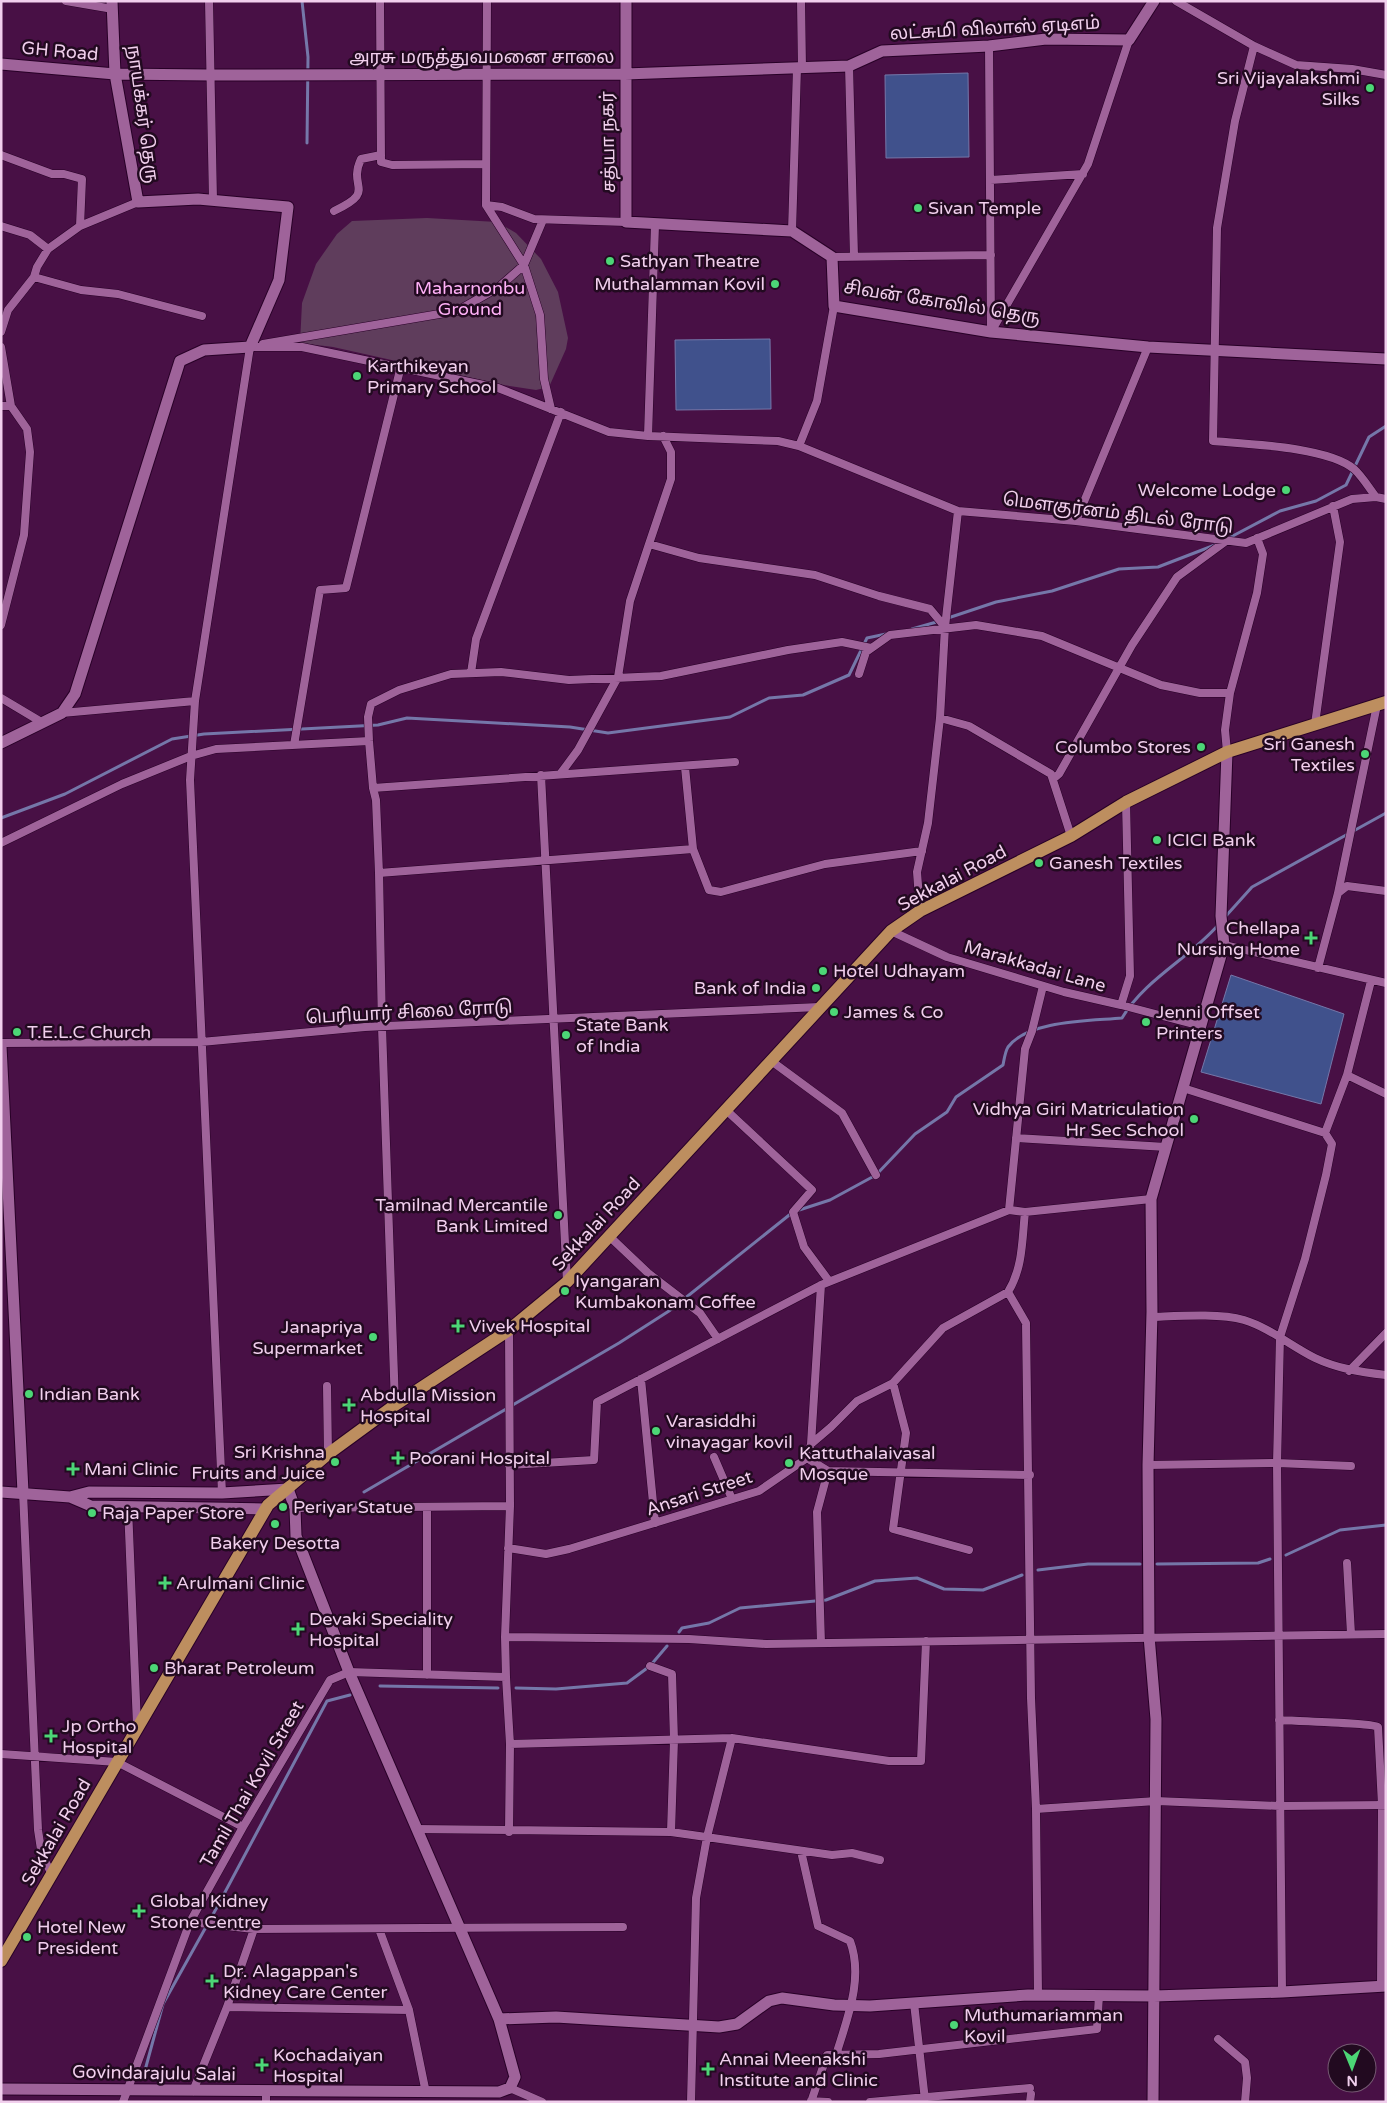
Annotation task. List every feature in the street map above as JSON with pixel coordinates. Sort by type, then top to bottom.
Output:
[{"type":"main road","name":"Sekkalai Road","points":[[1,1961],[274,1498],[288,1489],[328,1454],[395,1405],[509,1330],[567,1282],[891,931],[920,911],[1071,836],[1126,802],[1226,752],[1382,704]]},
{"type":"street","points":[[66,1],[113,5]]},
{"type":"street","points":[[209,1],[213,200]]},
{"type":"street","points":[[380,1],[381,162],[392,166],[486,164]]},
{"type":"street","points":[[487,1],[485,74],[486,205],[524,264],[540,316],[544,379],[551,408]]},
{"type":"street","name":"சத்யா நகர்","points":[[626,1],[626,222]]},
{"type":"street","points":[[792,231],[801,1]]},
{"type":"street","points":[[991,332],[1088,164],[1129,40],[1154,1]]},
{"type":"street","points":[[1176,1],[1254,46],[1296,65],[1352,69],[1386,75]]},
{"type":"street","name":"நாயக்கர் தெரு","points":[[113,5],[116,74],[138,202]]},
{"type":"street","name":"லட்சுமி விலாஸ் ஏடிஎம்","points":[[849,66],[882,51],[989,46],[1046,39],[1129,40]]},
{"type":"street","points":[[989,46],[991,332]]},
{"type":"street","points":[[1254,46],[1234,121],[1217,228],[1213,351],[1213,441],[1273,446],[1333,458],[1354,469],[1376,497]]},
{"type":"street","name":"GH Road","points":[[1,64],[116,74]]},
{"type":"street","points":[[849,66],[854,256]]},
{"type":"street","name":"அரசு மருத்துவமனை சாலை","points":[[116,74],[625,74],[849,66]]},
{"type":"street","points":[[334,211],[354,201],[358,196],[357,167],[361,159],[380,155]]},
{"type":"street","points":[[1,156],[52,174],[64,174],[82,179],[80,226]]},
{"type":"street","points":[[990,180],[1083,174]]},
{"type":"street","points":[[1,332],[8,310],[34,277],[48,249],[80,226],[138,202],[198,199],[288,208],[279,280],[250,347],[195,702],[191,756],[190,780],[201,1042],[222,1493]]},
{"type":"street","name":"சிவன் கோவில் தெரு","points":[[486,205],[502,207],[534,219],[543,220],[626,222],[655,225],[708,225],[792,231],[832,257],[834,306],[991,332],[1148,347],[1386,359]]},
{"type":"street","points":[[62,713],[76,694],[180,361],[204,350],[250,347],[457,311],[499,287],[524,264],[543,220]]},
{"type":"street","points":[[648,436],[655,225]]},
{"type":"street","points":[[1,226],[30,235],[48,249]]},
{"type":"street","points":[[832,257],[991,255]]},
{"type":"street","points":[[34,277],[81,290],[118,294],[202,316]]},
{"type":"street","points":[[799,446],[817,401],[834,306]]},
{"type":"street","points":[[1,346],[11,406],[27,429],[30,452],[24,535],[1,625]]},
{"type":"street","name":"மௌகுர்னம் திடல் ரோடு","points":[[250,347],[302,347],[401,366],[498,388],[609,432],[648,436],[778,441],[799,446],[958,511],[1076,521],[1246,543],[1352,498],[1376,497],[1386,499]]},
{"type":"street","points":[[1076,521],[1148,347]]},
{"type":"street","points":[[294,745],[320,590],[346,588],[401,366]]},
{"type":"street","points":[[1,406],[11,406]]},
{"type":"street","points":[[471,673],[476,639],[561,412]]},
{"type":"street","points":[[561,773],[578,750],[618,677],[622,641],[630,601],[671,479],[671,452],[663,436]]},
{"type":"street","points":[[1315,724],[1340,542],[1333,506]]},
{"type":"street","points":[[920,911],[917,872],[928,823],[940,718],[945,627],[958,511]]},
{"type":"street","points":[[1154,2102],[1156,1719],[1149,1636],[1148,1465],[1152,1317],[1151,1199],[1224,945],[1221,916],[1225,730],[1230,693],[1258,593],[1263,554],[1258,538]]},
{"type":"street","points":[[1053,778],[1059,774],[1120,668],[1177,577],[1226,541]]},
{"type":"street","points":[[649,544],[699,558],[815,575],[879,596],[930,608],[945,627]]},
{"type":"street","points":[[859,674],[866,652],[890,635],[945,627],[976,625],[1042,636],[1161,685],[1200,692],[1230,693]]},
{"type":"street","points":[[395,1405],[382,1027],[379,873],[376,800],[373,788],[368,717],[371,704],[398,690],[450,674],[501,672],[569,680],[661,676],[788,650],[842,642],[871,648]]},
{"type":"street","points":[[1,698],[43,723]]},
{"type":"street","points":[[1,743],[62,713],[195,702]]},
{"type":"street","points":[[1318,968],[1338,892],[1382,704]]},
{"type":"street","points":[[940,718],[969,726],[1051,774],[1071,836]]},
{"type":"street","points":[[1,843],[122,784],[191,756],[216,749],[369,739]]},
{"type":"street","points":[[373,788],[735,762]]},
{"type":"street","points":[[684,767],[693,849],[709,890],[721,892],[825,864],[922,851]]},
{"type":"street","points":[[541,775],[567,1282]]},
{"type":"street","name":"Marakkadai Lane","points":[[891,931],[948,957],[1043,986],[1121,1005],[1130,976],[1126,802]]},
{"type":"street","points":[[379,873],[693,849]]},
{"type":"street","points":[[1338,892],[1347,886],[1386,891]]},
{"type":"street","points":[[1224,945],[1386,983]]},
{"type":"street","points":[[1325,1133],[1347,1075],[1372,981]]},
{"type":"street","points":[[1009,1210],[1025,1049],[1032,1032],[1043,986]]},
{"type":"street","points":[[1121,1005],[1201,1026]]},
{"type":"street","name":"பெரியார் சிலை ரோடு","points":[[1,1045],[201,1042],[382,1027],[819,1007]]},
{"type":"street","points":[[1,1045],[23,1492],[33,1755],[42,1856],[52,1874]]},
{"type":"street","points":[[770,1060],[842,1112],[876,1175]]},
{"type":"street","points":[[1347,1075],[1386,1094]]},
{"type":"street","points":[[1183,1088],[1325,1133],[1332,1144],[1305,1259],[1280,1337],[1277,1463],[1282,1992]]},
{"type":"street","points":[[726,1109],[812,1190],[793,1212],[804,1247],[829,1281]]},
{"type":"street","points":[[1016,1138],[1166,1147]]},
{"type":"street","points":[[510,1465],[594,1460],[597,1402],[718,1339],[748,1321],[829,1281],[1009,1210],[1025,1212],[1151,1199]]},
{"type":"street","points":[[811,1444],[831,1427],[856,1401],[893,1383],[943,1328],[1008,1292],[1016,1280],[1021,1256],[1025,1212]]},
{"type":"street","points":[[609,1236],[648,1273],[700,1313],[718,1339]]},
{"type":"street","points":[[821,1285],[811,1444],[807,1458],[828,1471],[1029,1475]]},
{"type":"street","points":[[1008,1292],[1026,1323],[1031,1698],[1036,1809],[1038,1995]]},
{"type":"street","points":[[1152,1317],[1195,1315],[1243,1320],[1280,1337],[1316,1359],[1349,1371],[1386,1375]]},
{"type":"street","points":[[509,1330],[510,1506],[505,1637],[510,1744],[509,1832]]},
{"type":"street","points":[[1349,1371],[1386,1333]]},
{"type":"street","points":[[640,1379],[656,1523]]},
{"type":"street","points":[[893,1383],[906,1433],[899,1472],[893,1529],[969,1550]]},
{"type":"street","points":[[327,1386],[328,1454]]},
{"type":"street","points":[[714,1457],[732,1499]]},
{"type":"street","name":"Ansari Street","points":[[508,1548],[546,1554],[656,1523],[759,1490],[807,1458]]},
{"type":"street","points":[[1148,1465],[1277,1463],[1351,1466]]},
{"type":"street","points":[[821,1643],[817,1512],[828,1471]]},
{"type":"street","points":[[70,1497],[89,1492],[222,1493],[288,1489],[295,1508],[296,1536],[349,1672],[458,1928],[499,2019],[515,2077],[510,2088],[542,2102]]},
{"type":"street","points":[[1,1492],[23,1492],[70,1497],[91,1506],[266,1509]]},
{"type":"street","points":[[295,1508],[510,1506]]},
{"type":"street","points":[[128,1507],[137,1729]]},
{"type":"street","points":[[427,1675],[428,1507]]},
{"type":"street","points":[[1347,1563],[1351,1634]]},
{"type":"street","points":[[505,1637],[689,1639],[766,1644],[1031,1640],[1149,1636],[1386,1634]]},
{"type":"street","points":[[510,1744],[732,1738],[889,1762],[922,1761],[926,1641]]},
{"type":"street","points":[[650,1666],[672,1674],[674,1740],[671,1832]]},
{"type":"street","points":[[349,1672],[506,1678]]},
{"type":"street","name":"Tamil Thai Kovil Street","points":[[123,2102],[190,1922],[243,1827],[330,1680],[349,1672]]},
{"type":"street","points":[[499,2019],[556,2017],[691,2026],[719,2026],[737,2024],[769,2001],[782,1998],[852,2005],[1038,1995],[1154,1996],[1282,1992],[1383,1986],[1384,1805],[1378,1727],[1375,1724],[1279,1720]]},
{"type":"street","points":[[690,2102],[696,1898],[707,1837],[732,1738]]},
{"type":"street","points":[[1,1754],[118,1762],[243,1827]]},
{"type":"street","points":[[1036,1809],[1156,1801],[1280,1806],[1384,1805]]},
{"type":"street","points":[[416,1829],[509,1832],[671,1832],[832,1855],[852,1853],[880,1860]]},
{"type":"street","points":[[801,1851],[818,1926],[850,1941],[856,1956],[852,2005],[836,2055]]},
{"type":"street","points":[[190,1922],[254,1929],[623,1927]]},
{"type":"street","points":[[193,2091],[227,2007],[254,1929]]},
{"type":"street","points":[[379,1929],[409,2010],[426,2092]]},
{"type":"street","points":[[828,2102],[811,2101],[827,2055],[879,2054],[1097,2029],[1099,1995]]},
{"type":"street","points":[[914,2003],[925,2099]]},
{"type":"street","points":[[227,2007],[409,2010]]},
{"type":"street","points":[[1218,2039],[1245,2062],[1247,2078],[1245,2102]]},
{"type":"street","name":"Govindarajulu Salai","points":[[1,2089],[193,2091],[266,2096],[499,2092],[510,2088]]},
{"type":"street","points":[[870,2102],[1030,2095]]},
{"type":"green space","name":"Maharnonbu Ground","points":[[427,218],[497,222],[516,233],[541,259],[558,292],[568,338],[566,349],[549,387],[536,390],[504,385],[333,347],[300,343],[302,303],[316,264],[337,234],[352,221]]},
{"type":"water","points":[[968,73],[969,157],[886,158],[885,75]]},
{"type":"water","points":[[770,339],[771,409],[676,410],[675,340]]},
{"type":"water","points":[[1231,975],[1344,1014],[1321,1104],[1201,1072]]},
{"type":"waterway","points":[[302,1],[308,57],[307,143]]},
{"type":"waterway","points":[[1227,539],[1280,511],[1316,501],[1346,485],[1369,437],[1386,426]]},
{"type":"waterway","points":[[948,618],[996,602],[1052,591],[1119,569],[1158,567],[1215,545]]},
{"type":"waterway","points":[[912,629],[940,621]]},
{"type":"waterway","points":[[1,818],[65,794],[172,739],[204,734],[378,725],[407,718],[570,727],[608,733],[730,717],[769,698],[803,695],[849,675],[867,638],[886,634]]},
{"type":"waterway","points":[[1225,917],[1252,887],[1386,813]]},
{"type":"waterway","points":[[364,1492],[619,1343],[669,1311],[793,1212],[830,1200],[876,1175],[915,1134],[947,1112],[956,1097],[1003,1065],[1008,1047],[1017,1038],[1045,1027],[1078,1021],[1122,1018],[1132,1004],[1155,980],[1195,948],[1219,924]]},
{"type":"waterway","points":[[1286,1555],[1340,1530],[1386,1525]]},
{"type":"waterway","points":[[1157,1564],[1258,1563],[1270,1559]]},
{"type":"waterway","points":[[1038,1570],[1088,1564],[1140,1564]]},
{"type":"waterway","points":[[679,1632],[682,1628],[709,1623],[740,1608],[826,1600],[875,1581],[917,1578],[944,1589],[983,1590],[1022,1575]]},
{"type":"waterway","points":[[516,1688],[556,1689],[627,1683],[650,1666],[667,1646]]},
{"type":"waterway","points":[[380,1686],[498,1688]]},
{"type":"waterway","points":[[144,2074],[163,2004],[327,1701],[350,1695]]},
{"type":"place","name":"Sri Vijayalakshmi Silks","points":[[1370,88]]},
{"type":"place","name":"Sivan Temple","points":[[918,208]]},
{"type":"place","name":"Sathyan Theatre","points":[[610,261]]},
{"type":"place","name":"Muthalamman Kovil","points":[[775,284]]},
{"type":"place","name":"Karthikeyan Primary School","points":[[357,376]]},
{"type":"place","name":"Welcome Lodge","points":[[1286,490]]},
{"type":"place","name":"Columbo Stores","points":[[1201,747]]},
{"type":"place","name":"Sri Ganesh Textiles","points":[[1365,754]]},
{"type":"place","name":"ICICI Bank","points":[[1157,840]]},
{"type":"place","name":"Ganesh Textiles","points":[[1039,863]]},
{"type":"place","name":"Chellapa Nursing Home","points":[[1311,938]]},
{"type":"place","name":"Hotel Udhayam","points":[[823,971]]},
{"type":"place","name":"Bank of India","points":[[816,988]]},
{"type":"place","name":"James & Co","points":[[834,1012]]},
{"type":"place","name":"Jenni Offset Printers","points":[[1146,1022]]},
{"type":"place","name":"T.E.L.C Church","points":[[17,1032]]},
{"type":"place","name":"State Bank of India","points":[[566,1035]]},
{"type":"place","name":"Vidhya Giri Matriculation Hr Sec School","points":[[1194,1119]]},
{"type":"place","name":"Tamilnad Mercantile Bank Limited","points":[[558,1215]]},
{"type":"place","name":"Iyangaran Kumbakonam Coffee","points":[[565,1291]]},
{"type":"place","name":"Vivek Hospital","points":[[458,1326]]},
{"type":"place","name":"Janapriya Supermarket","points":[[373,1337]]},
{"type":"place","name":"Indian Bank","points":[[29,1394]]},
{"type":"place","name":"Abdulla Mission Hospital","points":[[349,1405]]},
{"type":"place","name":"Varasiddhi vinayagar kovil","points":[[656,1431]]},
{"type":"place","name":"Poorani Hospital","points":[[398,1458]]},
{"type":"place","name":"Sri Krishna Fruits and Juice","points":[[335,1462]]},
{"type":"place","name":"Kattuthalaivasal Mosque","points":[[789,1463]]},
{"type":"place","name":"Mani Clinic","points":[[73,1469]]},
{"type":"place","name":"Periyar Statue","points":[[283,1507]]},
{"type":"place","name":"Raja Paper Store","points":[[92,1513]]},
{"type":"place","name":"Bakery Desotta","points":[[275,1524]]},
{"type":"place","name":"Arulmani Clinic","points":[[165,1583]]},
{"type":"place","name":"Devaki Speciality Hospital","points":[[298,1629]]},
{"type":"place","name":"Bharat Petroleum","points":[[154,1668]]},
{"type":"place","name":"Jp Ortho Hospital","points":[[51,1736]]},
{"type":"place","name":"Global Kidney Stone Centre","points":[[139,1911]]},
{"type":"place","name":"Hotel New President","points":[[27,1937]]},
{"type":"place","name":"Dr. Alagappan's Kidney Care Center","points":[[212,1981]]},
{"type":"place","name":"Muthumariamman Kovil","points":[[954,2025]]},
{"type":"place","name":"Kochadaiyan Hospital","points":[[262,2065]]},
{"type":"place","name":"Annai Meenakshi Institute and Clinic","points":[[708,2069]]}]
